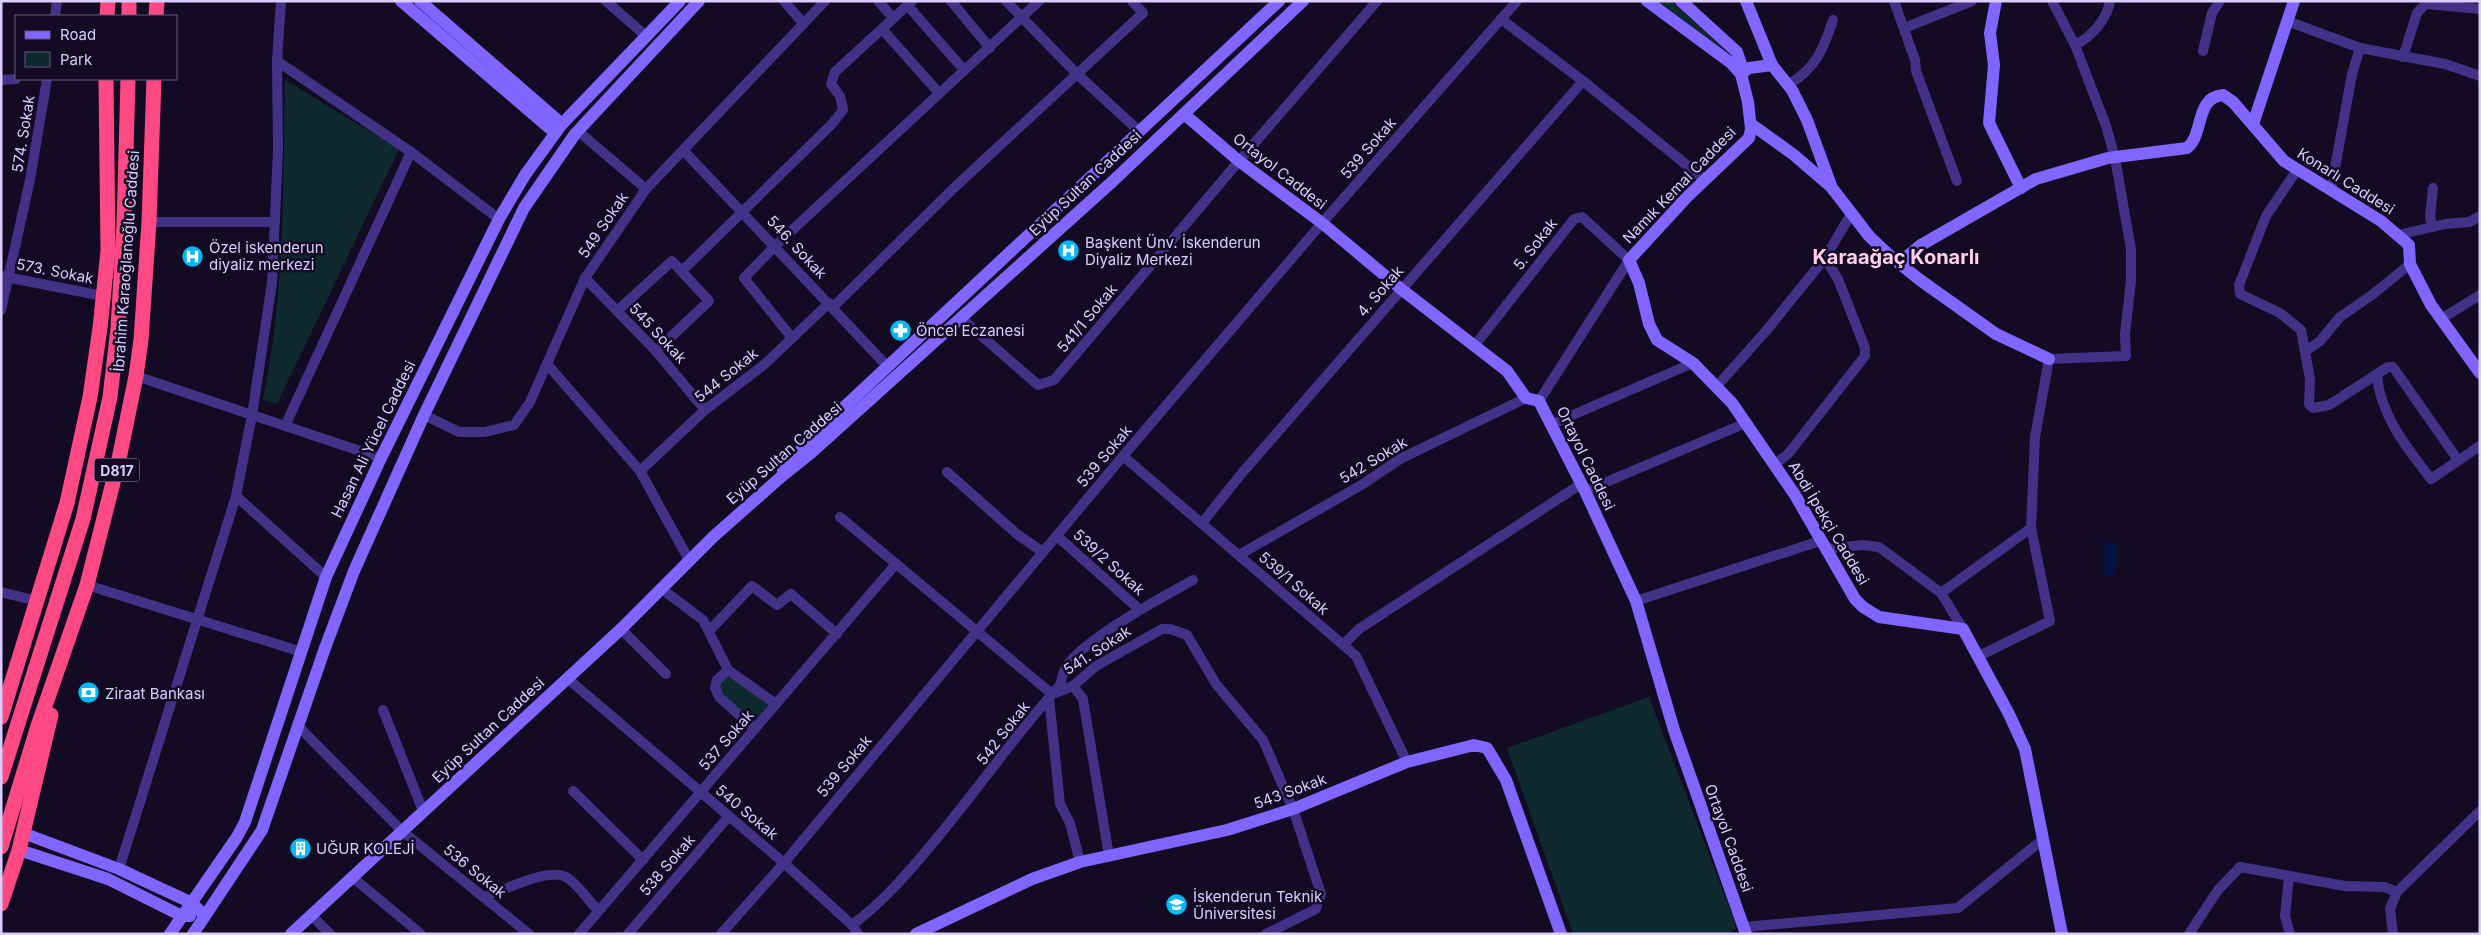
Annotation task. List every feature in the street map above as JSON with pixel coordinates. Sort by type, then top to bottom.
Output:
[{"type":"highway","points":[[107,15],[108,1]]},
{"type":"highway","points":[[129,15],[130,1]]},
{"type":"highway","points":[[156,15],[157,1]]},
{"type":"highway","points":[[1,717],[67,503],[90,397],[108,251],[106,80]]},
{"type":"highway","name":"İbrahim Karaoğlanoğlu Caddesi","points":[[1,777],[84,519],[110,397],[118,328],[124,225],[128,80]]},
{"type":"highway","name":"İbrahim Karaoğlanoğlu Caddesi","points":[[1,847],[38,726],[69,642],[87,585],[120,459],[141,340],[149,222],[154,80]]},
{"type":"highway","points":[[1,904],[19,850],[69,642]]},
{"type":"street","points":[[55,15],[57,1]]},
{"type":"street","points":[[119,869],[199,619],[236,496],[252,415],[272,283],[278,149],[277,61],[281,1]]},
{"type":"street","points":[[401,1],[558,129]]},
{"type":"street","points":[[420,1],[558,129]]},
{"type":"street","points":[[606,1],[648,37]]},
{"type":"street","name":"Hasan Ali Yücel Caddesi","points":[[170,934],[237,837],[245,822],[326,577],[381,458],[499,219],[525,175],[558,129],[648,37],[680,1]]},
{"type":"street","points":[[192,934],[262,830],[354,571],[424,415],[524,208],[553,162],[578,131],[700,1]]},
{"type":"street","points":[[784,1],[804,23]]},
{"type":"street","name":"549 Sokak","points":[[424,415],[459,432],[485,432],[514,425],[530,402],[585,278],[646,189],[825,1]]},
{"type":"street","points":[[878,1],[893,18]]},
{"type":"street","points":[[951,1],[990,48]]},
{"type":"street","points":[[1006,1],[1021,19],[1077,74],[1139,131]]},
{"type":"street","points":[[792,338],[744,278],[775,246],[1039,1]]},
{"type":"street","name":"544 Sokak","points":[[640,470],[705,410],[765,364],[831,305],[957,185],[1144,13],[1132,1]]},
{"type":"street","points":[[782,476],[784,468],[799,449],[1279,1]]},
{"type":"street","name":"Eyüp Sultan Caddesi","points":[[290,934],[621,629],[689,560],[961,318],[1184,114],[1303,1]]},
{"type":"street","points":[[1239,161],[1377,1]]},
{"type":"street","name":"539 Sokak","points":[[721,934],[784,862],[1123,456],[1322,223],[1517,1]]},
{"type":"street","points":[[1647,1],[1742,72],[1772,65]]},
{"type":"street","name":"Namık Kemal Caddesi","points":[[1629,260],[1705,180],[1746,142],[1750,134],[1751,124],[1737,52],[1681,1]]},
{"type":"street","points":[[1746,1],[1772,65],[1788,85],[1815,136],[1832,188]]},
{"type":"street","points":[[1894,1],[1915,60],[1919,80],[1957,181]]},
{"type":"street","points":[[1904,28],[1972,1]]},
{"type":"street","points":[[1996,1],[1990,33],[1994,65],[1989,123],[2021,188]]},
{"type":"street","points":[[1751,124],[1794,155],[1832,188],[1869,236],[1899,263],[1996,334],[2049,359],[2126,356],[2125,334],[2131,280],[2131,249],[2115,158],[2106,126],[2075,45],[2052,1]]},
{"type":"street","points":[[2075,45],[2087,39],[2093,32],[2110,1]]},
{"type":"street","points":[[2203,51],[2212,13],[2220,1]]},
{"type":"street","points":[[2253,124],[2294,1]]},
{"type":"street","points":[[2403,56],[2418,13],[2428,3],[2480,9]]},
{"type":"street","points":[[682,271],[832,124],[843,110],[840,96],[831,84],[836,72],[910,4],[964,70]]},
{"type":"street","points":[[1501,20],[1582,80],[1705,180]]},
{"type":"street","points":[[1788,85],[1802,76],[1816,62],[1833,20]]},
{"type":"street","points":[[2287,21],[2360,48],[2445,64],[2480,76]]},
{"type":"street","points":[[882,29],[939,93]]},
{"type":"street","points":[[2331,190],[2352,74],[2360,48]]},
{"type":"street","points":[[277,61],[411,152],[499,219]]},
{"type":"street","points":[[1,80],[15,79]]},
{"type":"street","name":"574. Sokak","points":[[1,310],[5,276],[30,180],[47,80]]},
{"type":"street","name":"4. Sokak","points":[[1202,522],[1582,80]]},
{"type":"street","name":"Konarlı Caddesi","points":[[1899,263],[1921,245],[2036,179],[2058,171],[2115,158],[2187,148],[2193,141],[2204,108],[2219,95],[2223,95],[2233,102],[2276,153],[2297,170],[2381,221],[2409,245],[2410,264],[2431,305],[2480,373]]},
{"type":"street","name":"Ortayol Caddesi","points":[[1184,114],[1239,161],[1322,223],[1401,289],[1507,370],[1526,398],[1540,401],[1583,487],[1636,601],[1674,730],[1745,930]]},
{"type":"street","points":[[578,131],[646,189]]},
{"type":"street","name":"546. Sokak","points":[[684,151],[743,211],[887,366]]},
{"type":"street","points":[[284,426],[411,152]]},
{"type":"street","name":"541/1 Sokak","points":[[961,318],[1038,386],[1050,383],[1239,161]]},
{"type":"street","points":[[2297,170],[2266,216],[2239,285],[2240,294],[2280,313],[2301,330],[2310,379],[2309,404],[2313,408],[2329,406],[2388,367],[2393,367],[2458,460]]},
{"type":"street","points":[[2432,188],[2430,217],[2433,227]]},
{"type":"street","points":[[1717,386],[1766,331],[1825,258],[1851,214]]},
{"type":"street","name":"5. Sokak","points":[[1475,345],[1574,219],[1582,216],[1629,260]]},
{"type":"street","points":[[2398,235],[2433,227],[2469,222],[2480,216]]},
{"type":"street","points":[[149,222],[275,222]]},
{"type":"street","points":[[1775,464],[1788,454],[1865,356],[1866,348],[1838,279],[1825,258]]},
{"type":"street","points":[[1540,401],[1629,260]]},
{"type":"street","name":"Abdi İpekçi Caddesi","points":[[1629,260],[1639,283],[1653,333],[1657,340],[1693,363],[1717,386],[1746,423],[1775,464],[1854,599],[1871,613],[1893,619],[1963,630]]},
{"type":"street","points":[[617,311],[672,261],[682,271],[709,302],[656,351]]},
{"type":"street","points":[[2306,351],[2320,341],[2340,317],[2372,296],[2410,264]]},
{"type":"street","name":"573. Sokak","points":[[5,276],[103,296]]},
{"type":"street","name":"545 Sokak","points":[[585,278],[656,351],[705,410]]},
{"type":"street","points":[[2441,318],[2480,295]]},
{"type":"street","points":[[1979,656],[2050,621],[2031,528],[2035,437],[2049,359]]},
{"type":"street","points":[[1552,424],[1693,363]]},
{"type":"street","points":[[547,364],[640,470],[689,560]]},
{"type":"street","points":[[2377,375],[2381,398],[2401,440],[2431,479],[2480,446]]},
{"type":"street","points":[[136,376],[381,458]]},
{"type":"street","name":"542 Sokak","points":[[1239,555],[1363,484],[1400,459],[1526,398]]},
{"type":"street","points":[[1343,645],[1359,629],[1583,487],[1746,423]]},
{"type":"street","name":"539/1 Sokak","points":[[1123,456],[1356,656],[1407,762]]},
{"type":"street","points":[[947,472],[1018,535],[1043,552]]},
{"type":"street","points":[[236,496],[326,577]]},
{"type":"street","points":[[840,517],[1050,696],[1060,804],[1070,823],[1080,862]]},
{"type":"street","points":[[1941,593],[2031,528]]},
{"type":"street","name":"539/2 Sokak","points":[[1057,536],[1140,610]]},
{"type":"street","points":[[1636,601],[1823,545],[1879,547],[1941,593],[1979,656],[2018,730],[2025,750],[2062,934]]},
{"type":"street","name":"537 Sokak","points":[[579,934],[895,565]]},
{"type":"street","name":"542 Sokak","points":[[855,930],[903,879],[975,793],[1060,685],[1066,667],[1087,646],[1140,610],[1193,580]]},
{"type":"street","points":[[87,585],[302,652]]},
{"type":"street","points":[[710,630],[752,586],[777,605],[791,594],[837,634]]},
{"type":"street","points":[[662,588],[703,620],[710,630],[728,670],[776,704]]},
{"type":"street","points":[[1,592],[37,601]]},
{"type":"street","name":"541. Sokak","points":[[1050,696],[1072,686],[1096,666],[1162,629],[1170,628],[1187,635],[1216,684],[1263,740],[1293,809],[1321,894],[1316,909],[1266,934]]},
{"type":"street","points":[[621,629],[666,674]]},
{"type":"street","points":[[728,670],[717,680],[715,687],[719,697],[755,729]]},
{"type":"street","name":"540 Sokak","points":[[567,678],[700,793],[784,862],[855,930]]},
{"type":"street","points":[[1072,686],[1084,699],[1109,856]]},
{"type":"street","points":[[383,710],[423,811]]},
{"type":"street","name":"536 Sokak","points":[[298,726],[402,830],[529,934]]},
{"type":"street","name":"543 Sokak","points":[[916,934],[1032,879],[1080,862],[1228,830],[1293,809],[1407,762],[1474,745],[1487,748],[1506,780],[1561,934]]},
{"type":"street","points":[[573,791],[643,860]]},
{"type":"street","points":[[2393,934],[2390,909],[2397,892],[2478,815]]},
{"type":"street","name":"538 Sokak","points":[[628,934],[729,816]]},
{"type":"street","points":[[23,833],[119,869],[192,903],[205,916]]},
{"type":"street","points":[[1745,930],[1958,908],[2042,840]]},
{"type":"street","points":[[19,850],[108,879],[182,916],[205,916]]},
{"type":"street","points":[[2189,934],[2218,890],[2240,867],[2289,876],[2314,878],[2345,886],[2384,888],[2397,892]]},
{"type":"street","points":[[484,897],[541,876],[559,874],[567,877],[598,911]]},
{"type":"street","points":[[2289,876],[2285,916],[2290,934]]},
{"type":"street","points":[[352,877],[420,934]]},
{"type":"street","points":[[311,915],[330,934]]},
{"type":"green space","points":[[1658,1],[1671,1],[1730,55]]},
{"type":"green space","points":[[285,80],[399,149],[277,404],[263,400],[275,320],[282,241]]},
{"type":"green space","points":[[728,673],[769,704],[753,722],[721,693],[719,683]]},
{"type":"green space","points":[[1649,697],[1737,928],[1727,934],[1573,934],[1507,748]]},
{"type":"shaded area","points":[[2113,542],[2117,545],[2116,573],[2107,578],[2104,574],[2103,548],[2106,543]]},
{"type":"place","name":"Başkent Ünv. İskenderun Diyaliz Merkezi","points":[[1069,251]]},
{"type":"place","name":"Özel iskenderun diyaliz merkezi","points":[[193,256]]},
{"type":"place","name":"Öncel Eczanesi","points":[[900,330]]},
{"type":"place","name":"Ziraat Bankası","points":[[89,693]]},
{"type":"place","name":"UĞUR KOLEJİ","points":[[300,848]]},
{"type":"place","name":"İskenderun Teknik Üniversitesi","points":[[1177,905]]},
{"type":"district","name":"Karaağaç Konarlı","points":[[1896,257]]}]
